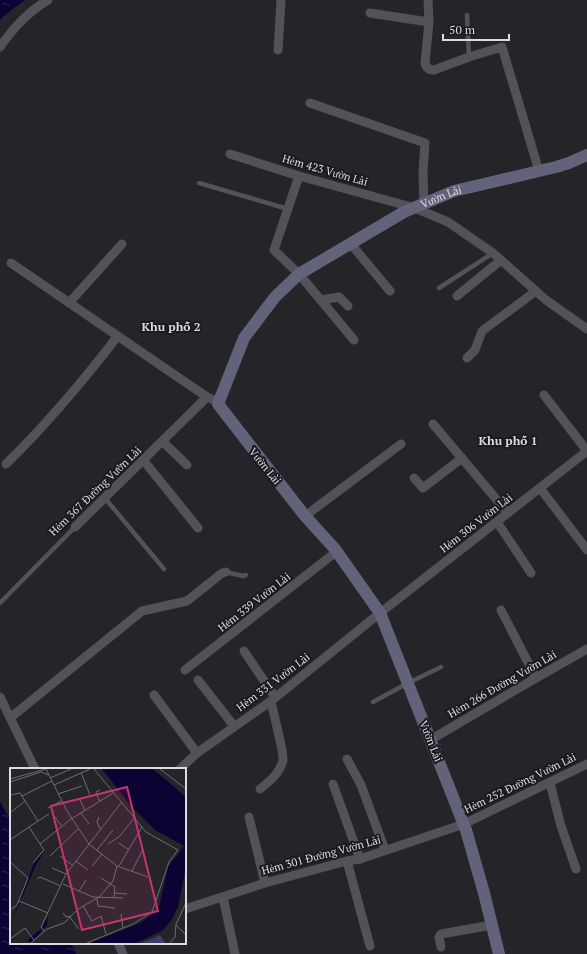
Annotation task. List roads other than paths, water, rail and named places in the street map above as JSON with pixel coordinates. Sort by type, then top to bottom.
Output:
[{"type":"main road","name":"Vườn Lài","points":[[499,954],[484,893],[464,824],[380,613],[336,552],[305,516],[213,400],[244,338],[275,297],[299,274],[404,212],[454,191],[569,163],[587,155]]},
{"type":"street","points":[[0,47],[13,28],[48,0]]},
{"type":"street","points":[[278,50],[281,0]]},
{"type":"street","points":[[428,0],[429,22],[425,63],[428,69],[434,70],[502,47],[539,171]]},
{"type":"street","points":[[370,13],[429,22]]},
{"type":"street","points":[[310,103],[425,143],[420,206]]},
{"type":"street","name":"Hẻm 423 Vườn Lài","points":[[230,154],[299,176],[420,206],[448,222],[493,253],[546,300],[587,329]]},
{"type":"street","points":[[299,176],[274,250],[299,274],[354,340]]},
{"type":"street","points":[[350,243],[390,291]]},
{"type":"street","points":[[71,301],[122,244]]},
{"type":"street","points":[[456,296],[501,260]]},
{"type":"street","points":[[11,263],[71,301],[117,337],[213,400]]},
{"type":"street","points":[[467,358],[475,350],[482,331],[536,291]]},
{"type":"street","points":[[321,300],[339,297],[348,306]]},
{"type":"street","points":[[6,464],[28,443],[117,337]]},
{"type":"street","points":[[544,395],[587,451]]},
{"type":"street","name":"Hẻm 367 Đường Vườn Lài","points":[[75,527],[104,497],[163,442],[213,400]]},
{"type":"street","points":[[433,424],[508,513]]},
{"type":"street","points":[[163,442],[187,465]]},
{"type":"street","points":[[305,516],[401,444]]},
{"type":"street","name":"Hẻm 306 Vườn Lài","points":[[380,613],[587,451]]},
{"type":"street","points":[[414,478],[423,488],[462,458]]},
{"type":"street","points":[[144,461],[198,528]]},
{"type":"street","points":[[540,488],[587,550]]},
{"type":"street","points":[[497,522],[531,573]]},
{"type":"street","name":"Hẻm 339 Vườn Lài","points":[[186,670],[336,552]]},
{"type":"street","points":[[10,718],[142,610],[186,601],[222,573],[226,572]]},
{"type":"street","points":[[501,610],[536,678]]},
{"type":"street","name":"Hẻm 331 Vườn Lài","points":[[181,768],[197,753],[273,699],[380,613]]},
{"type":"street","name":"Hẻm 266 Đường Vườn Lài","points":[[430,740],[587,650]]},
{"type":"street","points":[[244,651],[273,699],[283,759],[277,773],[260,789]]},
{"type":"street","points":[[198,680],[234,726]]},
{"type":"street","points":[[154,696],[197,753]]},
{"type":"street","points":[[0,697],[35,768]]},
{"type":"street","points":[[347,759],[361,785],[386,850]]},
{"type":"street","name":"Hẻm 252 Đường Vườn Lài","points":[[464,824],[587,764]]},
{"type":"street","points":[[550,783],[561,826],[576,869]]},
{"type":"street","points":[[333,784],[360,859]]},
{"type":"street","points":[[249,817],[265,883]]},
{"type":"street","name":"Hẻm 301 Đường Vườn Lài","points":[[186,909],[265,883],[347,861],[360,859],[464,824]]},
{"type":"street","points":[[347,861],[370,946]]},
{"type":"street","points":[[223,896],[235,954]]},
{"type":"street","points":[[441,948],[439,937],[441,934],[492,926]]},
{"type":"street","points":[[118,944],[123,954]]},
{"type":"lane","points":[[467,15],[469,57]]},
{"type":"lane","points":[[199,183],[288,209]]},
{"type":"lane","points":[[439,288],[493,253]]},
{"type":"lane","points":[[104,497],[164,569]]},
{"type":"lane","name":"Hẻm 367 Đường Vườn Lài","points":[[0,603],[75,527]]},
{"type":"lane","points":[[226,572],[243,576],[246,575]]},
{"type":"lane","points":[[373,702],[441,667]]},
{"type":"water","points":[[0,0],[25,0],[0,20]]},
{"type":"water","points":[[0,801],[10,820],[10,944],[71,944],[76,954],[0,954]]},
{"type":"district","name":"Khu phố 2","points":[[171,326]]},
{"type":"district","name":"Khu phố 1","points":[[508,440]]}]
